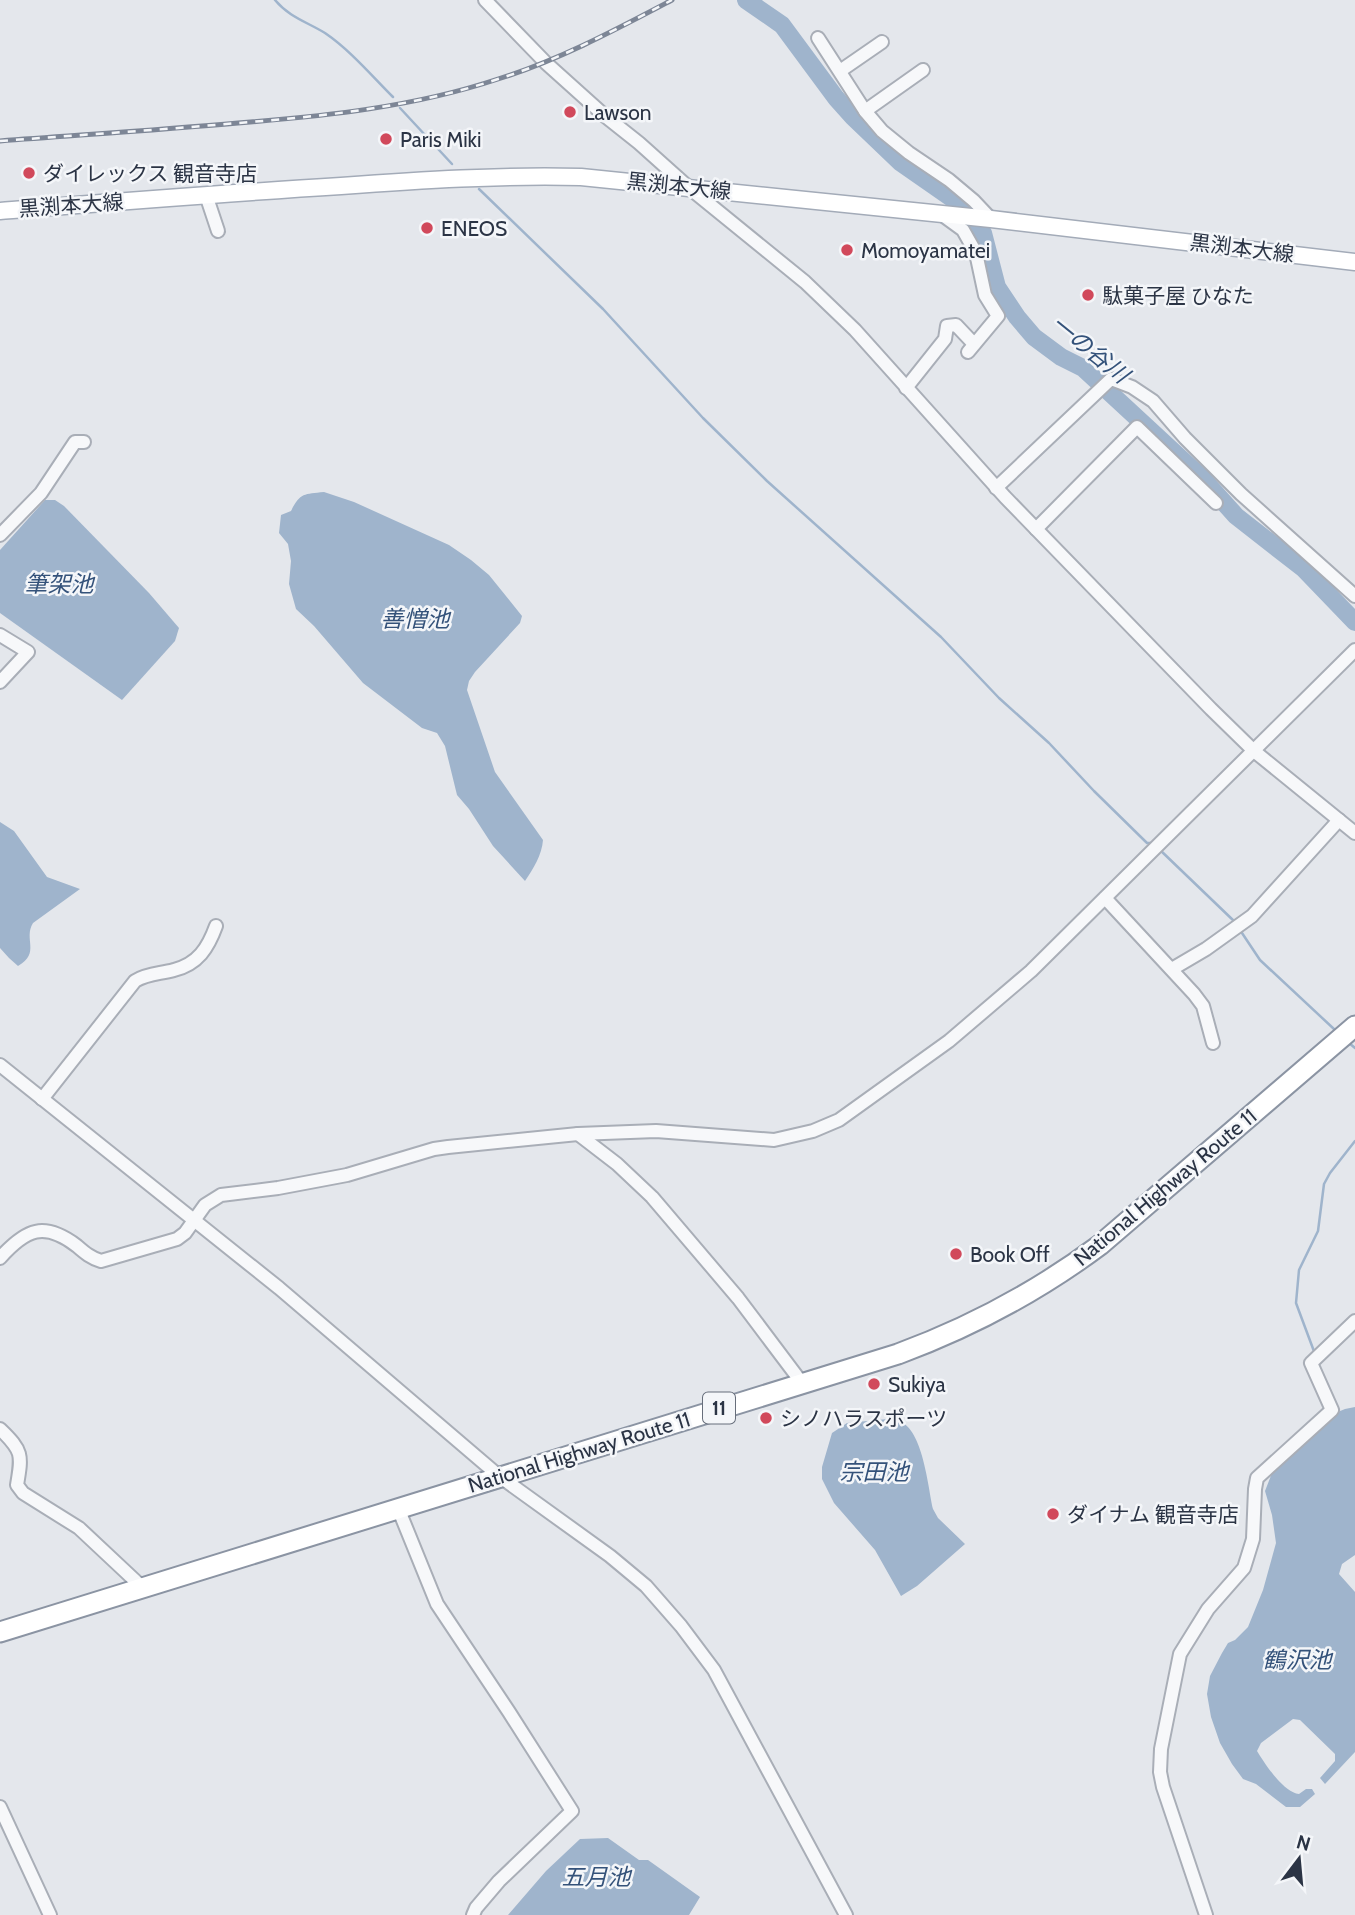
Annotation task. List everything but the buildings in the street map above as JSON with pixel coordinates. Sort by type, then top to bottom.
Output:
[{"type":"highway","name":"National Highway Route 11","points":[[0,1632],[898,1354],[932,1341],[993,1313],[1052,1279],[1118,1231],[1355,1026]]},
{"type":"main road","name":"黒渕本大線","points":[[0,211],[494,177],[581,177],[941,213],[1355,262]]},
{"type":"street","points":[[485,0],[546,63],[687,186],[805,282],[855,330],[996,488],[1211,709],[1254,751],[1355,833]]},
{"type":"street","points":[[818,38],[865,111],[882,131],[949,180],[991,219]]},
{"type":"street","points":[[841,71],[882,42]]},
{"type":"street","points":[[865,111],[923,70]]},
{"type":"street","points":[[206,195],[218,231]]},
{"type":"street","points":[[906,388],[945,339],[947,326],[956,326],[971,348],[998,316],[985,295],[976,253],[963,230],[941,213]]},
{"type":"street","points":[[996,488],[1111,379],[1132,387],[1153,401],[1185,438],[1241,494],[1355,596]]},
{"type":"street","points":[[1035,529],[1138,427],[1216,503]]},
{"type":"street","points":[[0,535],[41,493],[75,442],[84,442]]},
{"type":"street","points":[[0,635],[28,652],[0,682]]},
{"type":"street","points":[[2,1253],[40,1229],[59,1234],[90,1257],[101,1261],[177,1239],[185,1233],[205,1205],[221,1195],[347,1175],[434,1149],[578,1133],[656,1131],[774,1140],[822,1127],[839,1119],[949,1041],[1031,971],[1355,650]]},
{"type":"street","points":[[1172,970],[1206,950],[1252,916],[1339,820]]},
{"type":"street","points":[[1105,898],[1194,993],[1203,1006],[1213,1043]]},
{"type":"street","points":[[41,1098],[135,981],[145,975],[176,970],[194,961],[209,946],[216,926]]},
{"type":"street","points":[[0,1065],[279,1288],[499,1476],[610,1556],[646,1586],[714,1670],[846,1915]]},
{"type":"street","points":[[578,1133],[652,1197],[738,1298],[802,1383]]},
{"type":"street","points":[[1206,1915],[1160,1772],[1161,1749],[1180,1654],[1208,1609],[1244,1568],[1253,1539],[1257,1478],[1332,1410],[1311,1363],[1355,1321]]},
{"type":"street","points":[[0,1429],[20,1453],[17,1485],[23,1493],[79,1528],[143,1588]]},
{"type":"street","points":[[398,1508],[437,1604],[572,1811],[499,1881],[473,1915]]},
{"type":"street","points":[[0,1807],[50,1915]]},
{"type":"water","name":"善憎池","points":[[324,492],[354,502],[449,545],[489,575],[522,616],[520,623],[475,672],[467,690],[495,772],[543,840],[539,856],[525,881],[493,846],[457,795],[445,746],[437,733],[422,728],[363,683],[296,609],[289,584],[291,561],[288,544],[279,533],[281,515],[291,511],[303,496]]},
{"type":"water","name":"筆架池","points":[[45,500],[55,500],[64,506],[149,593],[179,628],[175,641],[122,700],[0,613],[0,550]]},
{"type":"water","points":[[0,822],[14,831],[47,877],[80,889],[33,923],[30,929],[29,956],[18,966],[0,948]]},
{"type":"water","name":"鶴沢池","points":[[1355,1407],[1355,1555],[1342,1564],[1339,1574],[1355,1592],[1355,1752],[1325,1784],[1320,1778],[1335,1761],[1335,1754],[1300,1720],[1293,1719],[1261,1743],[1257,1751],[1281,1783],[1299,1794],[1306,1789],[1312,1789],[1315,1794],[1300,1807],[1286,1807],[1256,1784],[1243,1779],[1232,1764],[1220,1743],[1211,1717],[1207,1694],[1210,1676],[1228,1643],[1248,1627],[1263,1590],[1276,1543],[1265,1491],[1272,1473],[1333,1414]]},
{"type":"water","name":"宗田池","points":[[888,1419],[899,1421],[914,1435],[923,1460],[933,1509],[938,1518],[965,1544],[917,1586],[901,1596],[875,1550],[834,1503],[822,1479],[822,1467],[832,1433],[847,1423]]},
{"type":"water","name":"五月池","points":[[608,1838],[639,1860],[648,1860],[700,1897],[689,1915],[508,1915],[546,1871],[580,1839]]},
{"type":"waterway","points":[[275,0],[292,15],[334,40],[393,97]]},
{"type":"waterway","name":"一の谷川","points":[[746,0],[782,25],[836,98],[900,162],[956,201],[983,233],[997,287],[1034,337],[1061,357],[1083,368],[1202,478],[1236,516],[1304,569],[1355,622]]},
{"type":"waterway","points":[[400,108],[452,164]]},
{"type":"waterway","points":[[479,189],[603,309],[703,418],[767,481],[941,637],[999,698],[1049,743],[1147,843],[1153,843]]},
{"type":"waterway","points":[[1159,849],[1235,922]]},
{"type":"waterway","points":[[1240,930],[1260,960],[1334,1029]]},
{"type":"waterway","points":[[1349,1043],[1355,1048]]},
{"type":"waterway","points":[[1315,1354],[1296,1303],[1299,1270],[1318,1231],[1324,1184],[1355,1141]]},
{"type":"railway","points":[[0,141],[304,117],[370,109],[434,97],[543,63],[672,0]]},
{"type":"place","name":"Lawson","points":[[570,112]]},
{"type":"place","name":"Paris Miki","points":[[386,139]]},
{"type":"place","name":"ダイレックス 観音寺店","points":[[29,173]]},
{"type":"place","name":"ENEOS","points":[[427,228]]},
{"type":"place","name":"Momoyamatei","points":[[847,250]]},
{"type":"place","name":"駄菓子屋 ひなた","points":[[1088,295]]},
{"type":"place","name":"Book Off","points":[[956,1254]]},
{"type":"place","name":"Sukiya","points":[[874,1384]]},
{"type":"place","name":"シノハラスポーツ","points":[[766,1418]]},
{"type":"place","name":"ダイナム 観音寺店","points":[[1053,1514]]}]
